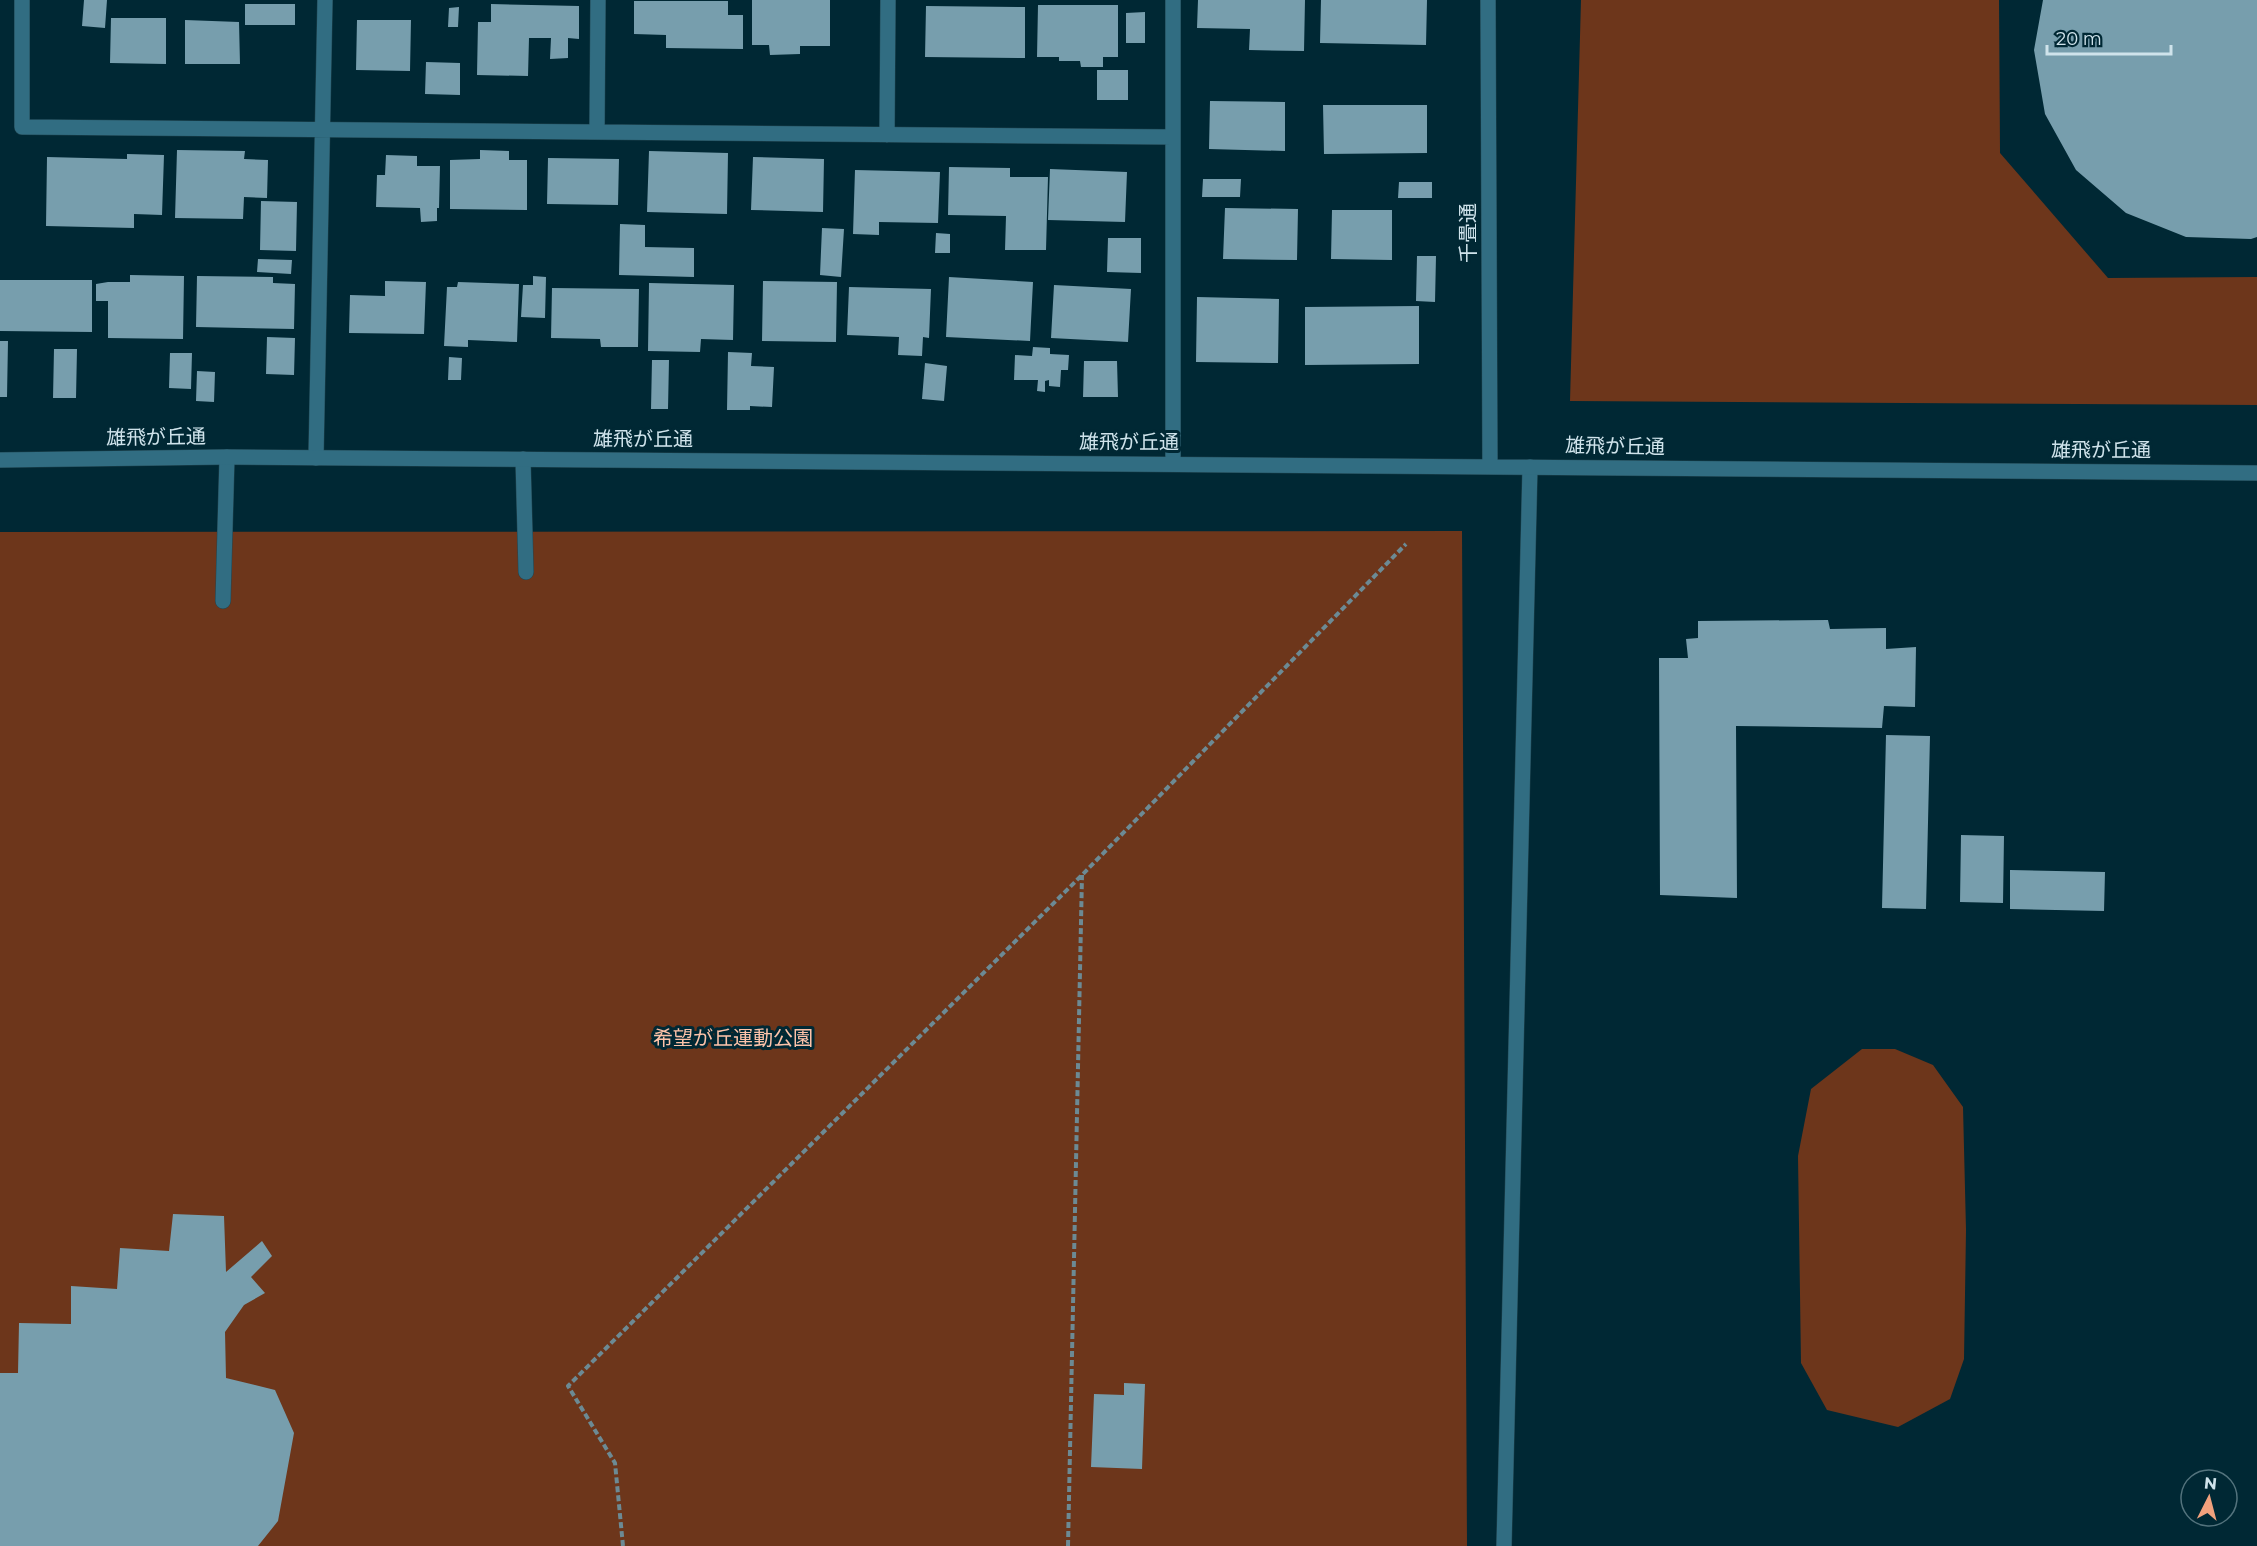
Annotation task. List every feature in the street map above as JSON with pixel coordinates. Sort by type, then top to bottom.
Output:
[{"type":"street","points":[[22,0],[22,127],[1173,137]]},
{"type":"street","points":[[316,458],[325,0]]},
{"type":"street","points":[[597,132],[598,0]]},
{"type":"street","points":[[887,135],[888,0]]},
{"type":"street","points":[[1173,0],[1173,463]]},
{"type":"street","name":"千畳通","points":[[1488,0],[1490,467]]},
{"type":"street","points":[[223,601],[227,457]]},
{"type":"street","name":"雄飛が丘通","points":[[0,460],[227,457],[2257,472]]},
{"type":"street","points":[[523,459],[526,573]]},
{"type":"street","points":[[1504,1546],[1530,467]]},
{"type":"path","points":[[623,1546],[615,1463],[568,1386],[1082,874],[1406,544]]},
{"type":"path","points":[[1068,1546],[1082,874]]},
{"type":"green space","points":[[1581,0],[1999,0],[2000,153],[2108,278],[2257,277],[2257,405],[1570,401]]},
{"type":"green space","name":"希望が丘運動公園","points":[[1462,531],[1467,1546],[0,1546],[0,532]]},
{"type":"green space","points":[[1862,1049],[1895,1049],[1933,1065],[1963,1107],[1966,1230],[1964,1359],[1950,1399],[1898,1427],[1827,1410],[1801,1363],[1798,1156],[1811,1089]]},
{"type":"building","points":[[84,0],[107,0],[105,28],[82,26]]},
{"type":"building","points":[[752,0],[830,0],[830,46],[800,46],[800,54],[770,55],[769,45],[752,45]]},
{"type":"building","points":[[1198,0],[1305,0],[1304,51],[1249,50],[1250,29],[1197,28]]},
{"type":"building","points":[[1321,0],[1427,0],[1426,45],[1320,43]]},
{"type":"building","points":[[2043,0],[2257,0],[2257,237],[2251,239],[2186,237],[2126,213],[2076,170],[2045,114],[2034,50]]},
{"type":"building","points":[[634,1],[728,1],[728,15],[743,15],[743,49],[666,48],[666,35],[634,34]]},
{"type":"building","points":[[245,4],[295,4],[295,25],[245,25]]},
{"type":"building","points":[[491,4],[579,6],[579,39],[568,38],[568,58],[550,59],[551,38],[529,38],[528,76],[477,75],[478,22],[491,22]]},
{"type":"building","points":[[1038,5],[1118,5],[1118,57],[1103,57],[1103,67],[1081,67],[1080,61],[1059,61],[1059,57],[1037,57]]},
{"type":"building","points":[[926,6],[1025,7],[1025,58],[925,57]]},
{"type":"building","points":[[459,7],[458,27],[448,27],[449,8]]},
{"type":"building","points":[[1145,12],[1145,43],[1126,43],[1126,13]]},
{"type":"building","points":[[111,18],[166,18],[166,64],[110,63]]},
{"type":"building","points":[[185,20],[239,22],[240,64],[185,64]]},
{"type":"building","points":[[357,20],[411,20],[410,71],[356,70]]},
{"type":"building","points":[[426,62],[460,63],[460,95],[425,94]]},
{"type":"building","points":[[1097,70],[1128,70],[1128,100],[1097,100]]},
{"type":"building","points":[[1210,101],[1285,102],[1285,151],[1209,149]]},
{"type":"building","points":[[1323,105],[1427,105],[1427,153],[1324,154]]},
{"type":"building","points":[[177,150],[245,151],[244,159],[268,160],[267,198],[244,197],[243,219],[175,218]]},
{"type":"building","points":[[480,150],[509,151],[509,160],[527,160],[527,210],[450,209],[450,160],[480,159]]},
{"type":"building","points":[[649,151],[728,153],[727,214],[647,212]]},
{"type":"building","points":[[127,154],[164,155],[162,215],[134,214],[134,228],[46,226],[47,157],[127,159]]},
{"type":"building","points":[[386,155],[417,156],[417,166],[440,166],[437,221],[421,222],[420,208],[376,207],[377,175],[385,175]]},
{"type":"building","points":[[753,157],[824,159],[823,212],[751,210]]},
{"type":"building","points":[[548,158],[619,159],[618,205],[547,204]]},
{"type":"building","points":[[949,167],[1010,168],[1010,177],[1048,177],[1046,250],[1005,250],[1006,216],[948,215]]},
{"type":"building","points":[[1050,169],[1127,172],[1125,222],[1048,220]]},
{"type":"building","points":[[855,170],[940,172],[938,223],[879,222],[879,235],[853,234]]},
{"type":"building","points":[[1203,179],[1241,179],[1240,197],[1202,197]]},
{"type":"building","points":[[1399,182],[1432,182],[1432,198],[1398,198]]},
{"type":"building","points":[[261,201],[297,202],[296,251],[260,250]]},
{"type":"building","points":[[1225,208],[1298,209],[1297,260],[1223,259]]},
{"type":"building","points":[[1332,210],[1392,210],[1392,260],[1331,259]]},
{"type":"building","points":[[620,224],[645,225],[645,247],[694,248],[694,277],[619,275]]},
{"type":"building","points":[[822,228],[844,229],[841,277],[820,275]]},
{"type":"building","points":[[936,233],[950,234],[950,253],[935,253]]},
{"type":"building","points":[[1108,238],[1141,238],[1141,273],[1107,272]]},
{"type":"building","points":[[1417,256],[1436,256],[1435,302],[1416,301]]},
{"type":"building","points":[[258,259],[292,260],[291,274],[257,272]]},
{"type":"building","points":[[130,275],[184,276],[183,339],[108,338],[108,301],[96,301],[96,284],[130,282]]},
{"type":"building","points":[[197,276],[273,277],[273,283],[295,284],[294,329],[196,327]]},
{"type":"building","points":[[533,276],[546,277],[545,318],[521,317],[523,285],[533,285]]},
{"type":"building","points":[[949,277],[1033,282],[1030,341],[946,337]]},
{"type":"building","points":[[0,280],[92,280],[92,332],[0,331]]},
{"type":"building","points":[[385,281],[426,282],[424,334],[349,333],[350,295],[385,296]]},
{"type":"building","points":[[763,281],[837,282],[836,342],[762,341]]},
{"type":"building","points":[[458,282],[519,284],[517,342],[468,340],[468,347],[444,346],[447,287],[457,287]]},
{"type":"building","points":[[649,283],[734,285],[733,340],[701,339],[700,352],[648,351]]},
{"type":"building","points":[[1054,285],[1131,289],[1128,342],[1051,338]]},
{"type":"building","points":[[849,287],[931,289],[929,338],[923,337],[922,356],[898,355],[899,337],[847,335]]},
{"type":"building","points":[[552,288],[639,289],[638,347],[601,347],[600,339],[551,338]]},
{"type":"building","points":[[1197,297],[1279,299],[1278,363],[1196,362]]},
{"type":"building","points":[[1419,306],[1419,364],[1305,365],[1305,307]]},
{"type":"building","points":[[267,337],[295,338],[294,375],[266,374]]},
{"type":"building","points":[[0,341],[8,341],[7,397],[0,397]]},
{"type":"building","points":[[1033,347],[1050,348],[1050,354],[1069,355],[1068,370],[1061,370],[1060,387],[1049,386],[1049,380],[1045,381],[1045,392],[1037,391],[1038,380],[1014,380],[1015,355],[1032,356]]},
{"type":"building","points":[[54,349],[77,349],[76,398],[53,398]]},
{"type":"building","points":[[728,352],[752,353],[751,366],[774,367],[772,407],[750,406],[750,410],[727,410]]},
{"type":"building","points":[[170,353],[192,353],[191,389],[169,388]]},
{"type":"building","points":[[449,357],[462,358],[461,380],[448,380]]},
{"type":"building","points":[[652,360],[669,360],[668,409],[651,409]]},
{"type":"building","points":[[1084,361],[1117,361],[1118,397],[1083,397]]},
{"type":"building","points":[[925,363],[947,366],[944,401],[922,399]]},
{"type":"building","points":[[197,371],[215,372],[214,402],[196,401]]},
{"type":"building","points":[[1828,620],[1830,629],[1886,628],[1886,649],[1916,647],[1915,707],[1884,706],[1882,728],[1736,726],[1737,898],[1660,895],[1659,658],[1688,658],[1686,639],[1698,638],[1698,621]]},
{"type":"building","points":[[1886,735],[1930,736],[1926,909],[1882,908]]},
{"type":"building","points":[[1961,835],[2004,836],[2003,903],[1960,902]]},
{"type":"building","points":[[2010,870],[2105,872],[2104,911],[2010,909]]},
{"type":"building","points":[[173,1214],[224,1216],[226,1272],[262,1241],[272,1256],[251,1277],[265,1293],[244,1305],[225,1332],[226,1378],[275,1390],[294,1433],[278,1521],[258,1546],[0,1546],[0,1373],[18,1373],[19,1323],[71,1324],[71,1286],[117,1289],[120,1248],[169,1251]]},
{"type":"building","points":[[1124,1383],[1145,1384],[1142,1469],[1091,1467],[1094,1394],[1124,1395]]}]
